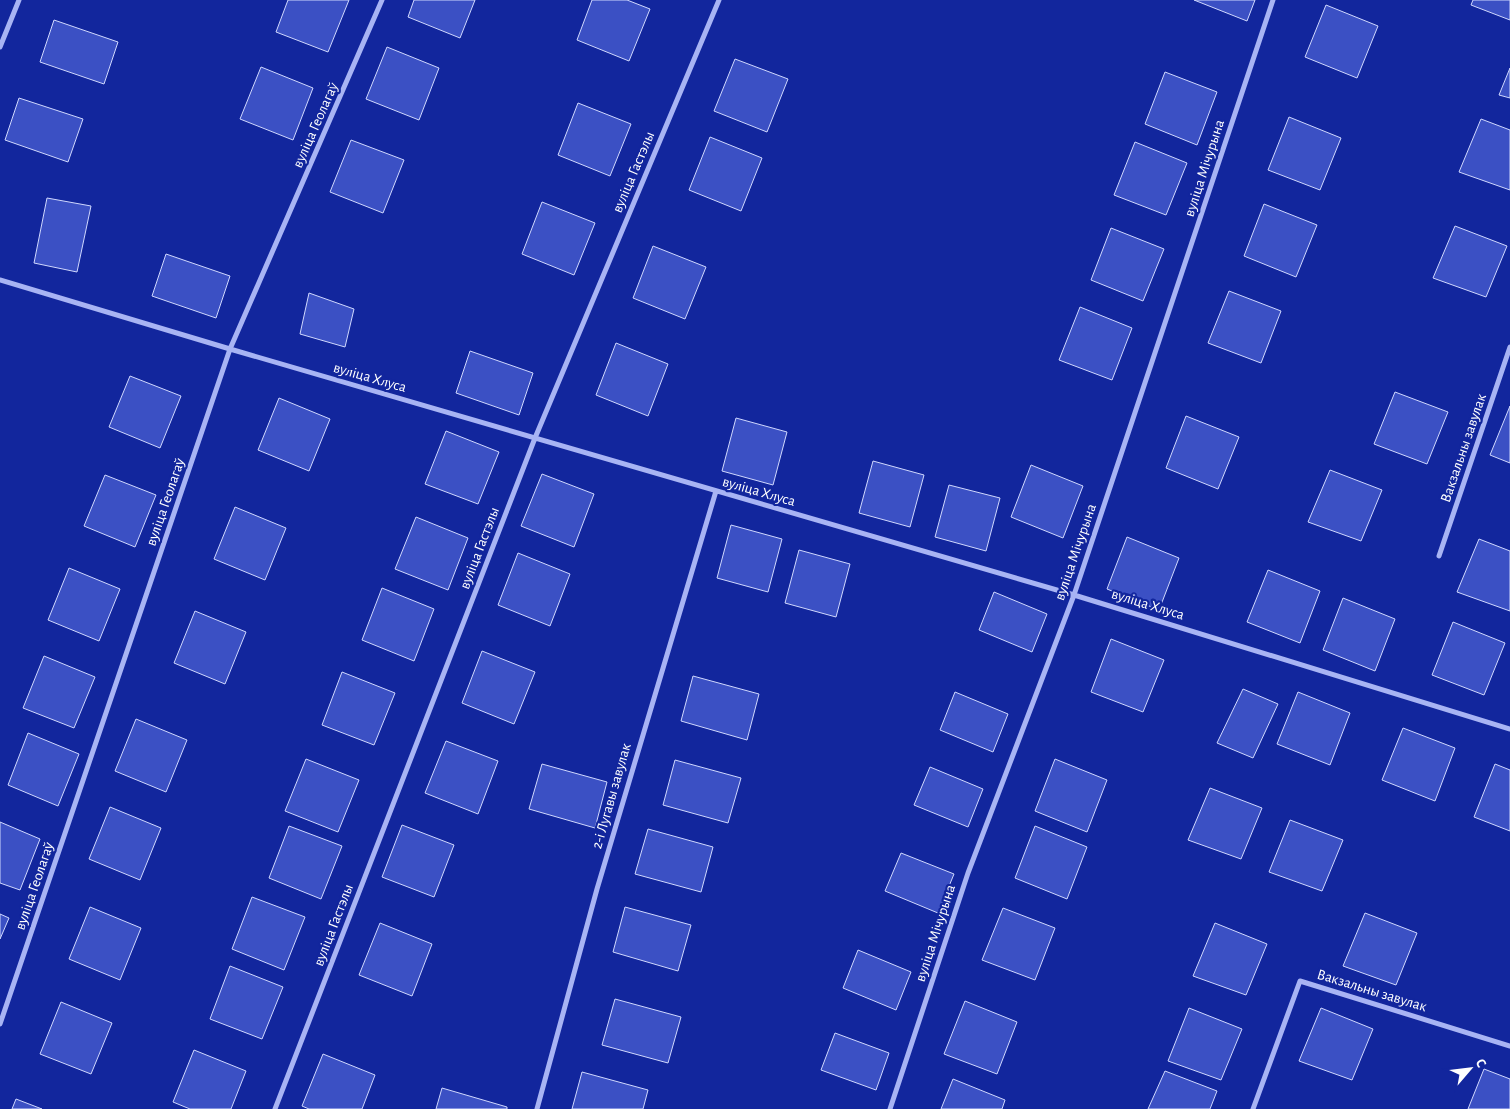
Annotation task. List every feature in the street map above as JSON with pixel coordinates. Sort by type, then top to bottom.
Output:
[{"type":"street","points":[[0,47],[20,0]]},
{"type":"street","name":"вуліца Геолагаў","points":[[0,1024],[230,350],[382,0]]},
{"type":"street","name":"вуліца Гастэлы","points":[[275,1109],[535,438],[719,0]]},
{"type":"street","name":"вуліца Мічурына","points":[[890,1109],[968,873],[1074,595],[1273,0]]},
{"type":"street","name":"вуліца Хлуса","points":[[0,280],[230,350],[1074,595],[1510,728]]},
{"type":"street","name":"Вакзальны завулак","points":[[1439,556],[1510,347]]},
{"type":"street","name":"2-і Лугавы завулак","points":[[537,1109],[597,890],[716,491]]},
{"type":"street","name":"Вакзальны завулак","points":[[1253,1109],[1300,981],[1510,1046]]},
{"type":"building","points":[[288,0],[349,0],[328,52],[276,32]]},
{"type":"building","points":[[414,0],[475,0],[460,38],[408,17]]},
{"type":"building","points":[[592,0],[627,0],[650,9],[629,61],[577,40]]},
{"type":"building","points":[[1194,0],[1255,0],[1247,21]]},
{"type":"building","points":[[1473,0],[1510,0],[1510,20],[1471,5]]},
{"type":"building","points":[[1326,5],[1378,26],[1357,78],[1305,57]]},
{"type":"building","points":[[54,20],[118,42],[104,84],[40,62]]},
{"type":"building","points":[[387,47],[439,68],[419,120],[366,99]]},
{"type":"building","points":[[735,59],[788,79],[767,132],[714,111]]},
{"type":"building","points":[[261,67],[313,88],[293,140],[240,119]]},
{"type":"building","points":[[1510,68],[1510,98],[1499,95]]},
{"type":"building","points":[[1165,72],[1217,92],[1197,145],[1145,124]]},
{"type":"building","points":[[19,98],[83,119],[68,162],[5,140]]},
{"type":"building","points":[[578,103],[631,124],[610,176],[558,155]]},
{"type":"building","points":[[1289,117],[1341,138],[1320,190],[1268,170]]},
{"type":"building","points":[[1481,119],[1510,130],[1510,190],[1459,172]]},
{"type":"building","points":[[710,137],[762,158],[741,211],[689,190]]},
{"type":"building","points":[[351,140],[404,160],[383,213],[330,192]]},
{"type":"building","points":[[1135,142],[1187,163],[1166,215],[1114,195]]},
{"type":"building","points":[[47,198],[91,206],[77,272],[34,263]]},
{"type":"building","points":[[542,202],[595,223],[574,275],[522,254]]},
{"type":"building","points":[[1264,204],[1317,225],[1296,277],[1244,256]]},
{"type":"building","points":[[1455,226],[1507,246],[1486,297],[1433,278]]},
{"type":"building","points":[[1111,228],[1164,249],[1143,301],[1091,280]]},
{"type":"building","points":[[653,246],[706,267],[685,319],[633,298]]},
{"type":"building","points":[[166,254],[230,276],[216,318],[152,296]]},
{"type":"building","points":[[1229,291],[1281,311],[1261,363],[1208,343]]},
{"type":"building","points":[[309,293],[354,309],[345,347],[300,334]]},
{"type":"building","points":[[1080,307],[1132,328],[1112,380],[1059,360]]},
{"type":"building","points":[[616,343],[668,364],[648,416],[596,395]]},
{"type":"building","points":[[470,351],[533,373],[519,415],[456,393]]},
{"type":"building","points":[[130,376],[181,396],[160,448],[109,427]]},
{"type":"building","points":[[1395,392],[1448,412],[1427,464],[1374,444]]},
{"type":"building","points":[[279,398],[330,419],[309,471],[258,450]]},
{"type":"building","points":[[1510,406],[1510,463],[1490,455]]},
{"type":"building","points":[[1186,416],[1239,437],[1218,489],[1166,468]]},
{"type":"building","points":[[736,418],[787,432],[773,485],[722,471]]},
{"type":"building","points":[[446,431],[499,452],[478,504],[425,484]]},
{"type":"building","points":[[873,461],[924,475],[910,527],[859,513]]},
{"type":"building","points":[[1031,465],[1083,486],[1063,538],[1011,517]]},
{"type":"building","points":[[1330,470],[1382,490],[1361,541],[1308,522]]},
{"type":"building","points":[[542,474],[594,494],[574,547],[521,526]]},
{"type":"building","points":[[105,475],[156,495],[135,547],[84,526]]},
{"type":"building","points":[[949,485],[1000,498],[986,551],[935,537]]},
{"type":"building","points":[[235,507],[286,528],[265,580],[214,559]]},
{"type":"building","points":[[416,517],[468,538],[448,590],[395,569]]},
{"type":"building","points":[[731,525],[782,539],[768,592],[717,578]]},
{"type":"building","points":[[1127,537],[1179,558],[1159,610],[1107,589]]},
{"type":"building","points":[[1479,539],[1510,551],[1510,611],[1457,592]]},
{"type":"building","points":[[799,550],[850,564],[836,617],[785,603]]},
{"type":"building","points":[[518,553],[570,574],[550,626],[498,605]]},
{"type":"building","points":[[69,568],[120,589],[99,641],[48,620]]},
{"type":"building","points":[[1268,570],[1320,591],[1300,643],[1247,622]]},
{"type":"building","points":[[382,588],[434,609],[414,661],[362,640]]},
{"type":"building","points":[[994,592],[1047,614],[1032,652],[979,630]]},
{"type":"building","points":[[1343,598],[1395,619],[1375,671],[1323,650]]},
{"type":"building","points":[[195,611],[246,632],[225,684],[174,663]]},
{"type":"building","points":[[1453,622],[1505,643],[1484,695],[1432,675]]},
{"type":"building","points":[[1111,639],[1164,660],[1143,712],[1091,692]]},
{"type":"building","points":[[482,651],[535,672],[514,724],[462,703]]},
{"type":"building","points":[[44,656],[95,677],[74,728],[23,708]]},
{"type":"building","points":[[342,672],[395,693],[374,745],[322,725]]},
{"type":"building","points":[[693,676],[759,694],[747,740],[681,721]]},
{"type":"building","points":[[1243,689],[1278,704],[1253,758],[1217,743]]},
{"type":"building","points":[[955,692],[1008,714],[993,752],[940,730]]},
{"type":"building","points":[[1298,692],[1350,713],[1330,765],[1277,744]]},
{"type":"building","points":[[136,719],[187,740],[166,792],[115,771]]},
{"type":"building","points":[[1403,728],[1455,748],[1435,801],[1382,780]]},
{"type":"building","points":[[28,733],[79,754],[58,806],[8,785]]},
{"type":"building","points":[[446,741],[498,761],[478,814],[425,793]]},
{"type":"building","points":[[306,759],[359,780],[338,832],[285,811]]},
{"type":"building","points":[[1055,759],[1107,780],[1087,832],[1035,811]]},
{"type":"building","points":[[675,760],[741,778],[728,823],[663,805]]},
{"type":"building","points":[[542,764],[607,782],[595,828],[529,809]]},
{"type":"building","points":[[1495,764],[1510,770],[1510,831],[1474,817]]},
{"type":"building","points":[[930,767],[983,789],[968,827],[914,805]]},
{"type":"building","points":[[1210,788],[1262,808],[1241,859],[1188,840]]},
{"type":"building","points":[[110,807],[161,828],[140,880],[89,859]]},
{"type":"building","points":[[1290,820],[1343,840],[1322,891],[1269,872]]},
{"type":"building","points":[[0,822],[40,839],[20,890],[0,883]]},
{"type":"building","points":[[402,825],[454,845],[434,897],[382,877]]},
{"type":"building","points":[[289,826],[342,846],[321,899],[269,878]]},
{"type":"building","points":[[1035,826],[1087,847],[1067,899],[1015,878]]},
{"type":"building","points":[[648,829],[713,847],[701,892],[635,874]]},
{"type":"building","points":[[901,853],[954,874],[938,913],[885,891]]},
{"type":"building","points":[[252,897],[305,917],[284,970],[232,949]]},
{"type":"building","points":[[90,907],[141,928],[120,980],[69,959]]},
{"type":"building","points":[[625,907],[691,925],[678,971],[613,952]]},
{"type":"building","points":[[1003,908],[1055,928],[1035,980],[982,960]]},
{"type":"building","points":[[1365,913],[1417,933],[1396,985],[1343,966]]},
{"type":"building","points":[[0,914],[9,918],[0,939]]},
{"type":"building","points":[[380,923],[432,944],[412,996],[359,975]]},
{"type":"building","points":[[1215,923],[1267,944],[1246,995],[1193,976]]},
{"type":"building","points":[[858,950],[911,972],[896,1010],[843,988]]},
{"type":"building","points":[[230,966],[283,987],[262,1039],[210,1019]]},
{"type":"building","points":[[615,999],[681,1017],[668,1063],[602,1045]]},
{"type":"building","points":[[965,1001],[1017,1022],[997,1074],[944,1054]]},
{"type":"building","points":[[61,1002],[112,1023],[91,1074],[40,1054]]},
{"type":"building","points":[[1189,1008],[1242,1029],[1221,1080],[1168,1061]]},
{"type":"building","points":[[1321,1008],[1373,1029],[1352,1080],[1299,1061]]},
{"type":"building","points":[[835,1033],[889,1053],[876,1090],[821,1070]]},
{"type":"building","points":[[194,1050],[246,1071],[231,1109],[190,1109],[173,1102]]},
{"type":"building","points":[[323,1054],[375,1075],[362,1109],[309,1109],[302,1106]]},
{"type":"building","points":[[1484,1069],[1510,1079],[1510,1109],[1468,1109]]},
{"type":"building","points":[[1165,1071],[1217,1091],[1210,1109],[1148,1109]]},
{"type":"building","points":[[582,1072],[648,1090],[643,1109],[572,1109]]},
{"type":"building","points":[[953,1079],[1005,1100],[1002,1109],[941,1109]]},
{"type":"building","points":[[442,1088],[507,1107],[507,1109],[436,1109]]},
{"type":"building","points":[[16,1099],[42,1109],[12,1109]]}]
